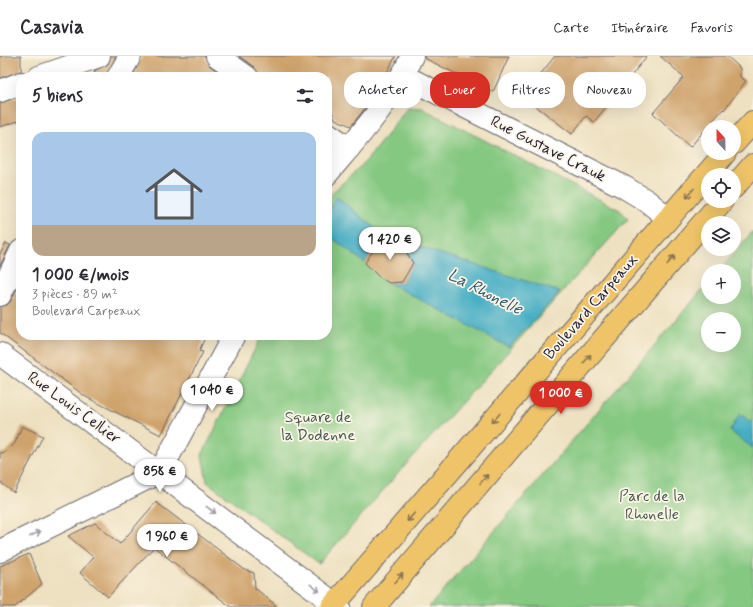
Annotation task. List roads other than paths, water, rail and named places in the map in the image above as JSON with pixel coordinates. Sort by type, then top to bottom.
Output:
[{"type":"main road","points":[[741,135],[753,122]]},
{"type":"main road","name":"Boulevard Carpeaux","points":[[336,606],[719,160]]},
{"type":"main road","points":[[741,179],[753,165]]},
{"type":"main road","name":"Boulevard Carpeaux","points":[[374,607],[716,208]]},
{"type":"street","points":[[53,72],[99,56]]},
{"type":"street","points":[[121,72],[130,56]]},
{"type":"street","points":[[217,56],[240,72]]},
{"type":"street","points":[[404,72],[412,56]]},
{"type":"street","points":[[0,91],[16,85]]},
{"type":"street","name":"Rue Gustave Crauk","points":[[422,85],[629,190],[648,201],[668,218]]},
{"type":"street","points":[[332,168],[381,108]]},
{"type":"street","points":[[332,136],[349,148]]},
{"type":"street","points":[[0,295],[16,261]]},
{"type":"street","points":[[0,551],[160,472],[231,340]]},
{"type":"street","name":"Rue Louis Cellier","points":[[0,354],[160,472],[336,606]]},
{"type":"water","points":[[336,196],[384,235],[365,263],[332,238],[332,204]]},
{"type":"water","name":"La Rhonelle","points":[[405,242],[560,292],[509,347],[389,283],[402,282],[412,264]]},
{"type":"water","points":[[740,414],[753,423],[753,448],[730,431]]},
{"type":"park label","name":"Square de la Dodenne","points":[[318,426]]},
{"type":"park label","name":"Parc de la Rhonelle","points":[[652,505]]}]
